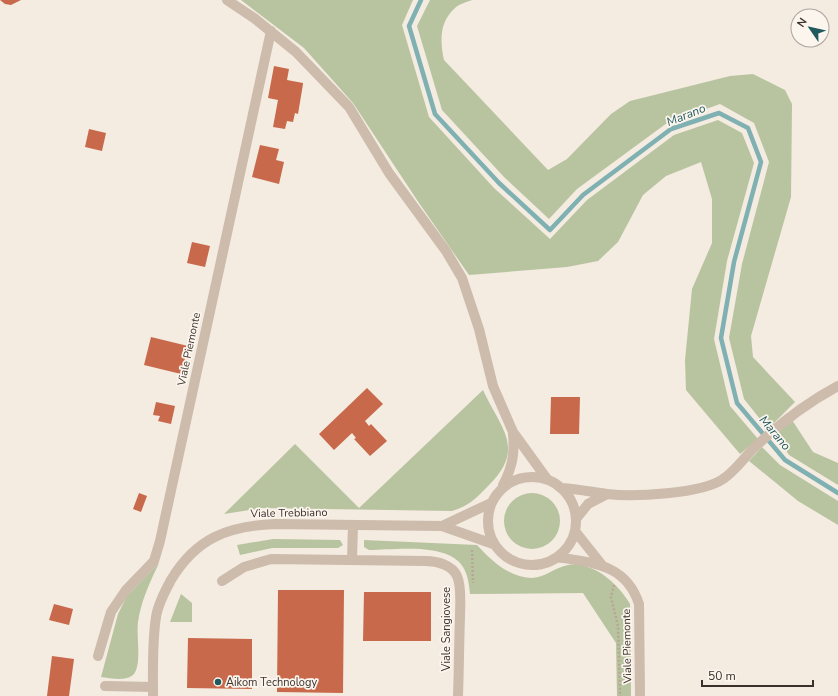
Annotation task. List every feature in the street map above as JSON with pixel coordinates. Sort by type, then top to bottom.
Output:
[{"type":"street","points":[[227,0],[271,31],[296,52],[350,107],[389,173],[446,251],[462,278],[479,328],[494,386],[513,432],[547,479]]},
{"type":"street","name":"Viale Piemonte","points":[[98,656],[111,612],[126,590],[154,561],[160,541],[271,31]]},
{"type":"street","points":[[562,488],[587,490],[607,494],[676,493],[702,487],[722,480],[737,468],[752,449],[789,416],[838,386]]},
{"type":"street","points":[[501,489],[511,481],[523,477],[535,476],[547,479],[562,488],[569,496],[574,507],[576,519],[575,531],[568,546],[557,558],[544,564],[529,565],[515,562],[503,555],[493,544],[488,531],[487,517],[491,503],[501,489],[510,472],[514,458],[513,432]]},
{"type":"street","points":[[576,519],[588,504],[607,494]]},
{"type":"street","name":"Viale Trebbiano","points":[[442,526],[491,503]]},
{"type":"street","name":"Viale Trebbiano","points":[[105,686],[153,692],[156,615],[165,591],[178,568],[194,550],[213,537],[232,529],[253,525],[442,526],[472,535],[493,544]]},
{"type":"street","points":[[352,560],[353,525]]},
{"type":"street","name":"Viale Piemonte","points":[[575,531],[602,565],[630,584],[635,593],[639,604],[640,696]]},
{"type":"street","name":"Viale Piemonte","points":[[557,558],[602,565]]},
{"type":"street","name":"Viale Sangiovese","points":[[222,581],[244,567],[271,559],[436,561],[452,570],[457,577],[460,598],[458,696]]},
{"type":"path","points":[[460,598],[473,584],[472,535]]},
{"type":"path","points":[[620,576],[612,589],[611,596],[618,626],[620,696]]},
{"type":"green space","points":[[241,0],[413,0],[402,25],[429,117],[494,188],[550,239],[587,200],[674,135],[718,120],[742,133],[754,163],[727,261],[714,339],[730,406],[758,439],[740,454],[686,390],[685,360],[692,289],[712,243],[712,199],[701,162],[666,176],[643,195],[618,242],[598,261],[567,267],[469,275],[353,103],[304,48]]},
{"type":"green space","points":[[430,0],[472,0],[457,7],[450,14],[443,26],[442,46],[444,60],[548,170],[567,159],[611,114],[630,101],[730,76],[753,74],[785,90],[792,104],[791,197],[751,336],[753,357],[795,402],[768,429],[744,399],[729,338],[742,264],[769,162],[754,123],[720,104],[667,123],[577,189],[549,219],[504,177],[442,110],[417,26]]},
{"type":"green space","points":[[483,390],[503,427],[507,438],[508,449],[506,460],[500,472],[476,498],[464,506],[452,511],[262,508],[224,514],[295,444],[359,508]]},
{"type":"green space","points":[[792,420],[813,452],[838,463],[838,485],[789,455],[775,434]]},
{"type":"green space","points":[[762,447],[780,465],[838,501],[838,525],[798,501],[749,461]]},
{"type":"green space","points":[[532,493],[547,498],[555,506],[560,521],[555,536],[547,544],[532,549],[517,544],[509,536],[504,521],[509,506],[517,498]]},
{"type":"green space","points":[[273,539],[340,540],[343,545],[338,548],[272,548],[240,555],[237,545]]},
{"type":"green space","points":[[364,540],[477,545],[488,557],[501,567],[522,577],[536,578],[568,565],[587,567],[605,576],[619,589],[630,604],[631,696],[617,696],[616,643],[583,593],[470,594],[469,583],[465,570],[456,559],[446,554],[420,549],[369,550],[364,547]]},
{"type":"green space","points":[[159,563],[146,592],[139,614],[138,663],[134,674],[123,679],[101,677],[118,614],[127,596]]},
{"type":"green space","points":[[181,594],[192,603],[192,622],[170,622]]},
{"type":"building","points":[[0,0],[21,0],[11,5],[5,4]]},
{"type":"building","points":[[274,66],[289,69],[287,80],[303,83],[298,114],[295,113],[293,122],[287,121],[285,129],[273,127],[278,100],[268,98]]},
{"type":"building","points":[[89,129],[106,133],[102,151],[85,147]]},
{"type":"building","points":[[260,145],[279,149],[276,160],[284,162],[279,184],[252,177]]},
{"type":"building","points":[[192,242],[210,246],[205,267],[187,263]]},
{"type":"building","points":[[151,337],[188,346],[181,374],[144,365]]},
{"type":"building","points":[[367,388],[383,404],[365,421],[369,426],[371,424],[387,441],[370,456],[354,439],[356,438],[352,433],[334,450],[319,434]]},
{"type":"building","points":[[551,397],[580,397],[579,434],[550,434]]},
{"type":"building","points":[[156,402],[175,406],[171,424],[158,421],[160,416],[153,415]]},
{"type":"building","points":[[139,493],[147,496],[141,512],[133,509]]},
{"type":"building","points":[[278,590],[344,590],[343,693],[277,692]]},
{"type":"building","points":[[364,592],[431,592],[431,641],[363,641]]},
{"type":"building","points":[[54,604],[73,609],[69,625],[49,620]]},
{"type":"building","points":[[188,638],[252,639],[252,689],[187,688]]},
{"type":"building","points":[[52,656],[74,659],[69,696],[47,696]]},
{"type":"waterway","name":"Marano","points":[[421,0],[409,26],[435,114],[499,183],[550,230],[583,195],[671,129],[719,113],[748,128],[761,162],[734,262],[721,338],[737,403],[785,460],[838,493]]},
{"type":"place","name":"Aikom Technology","points":[[218,682]]}]
